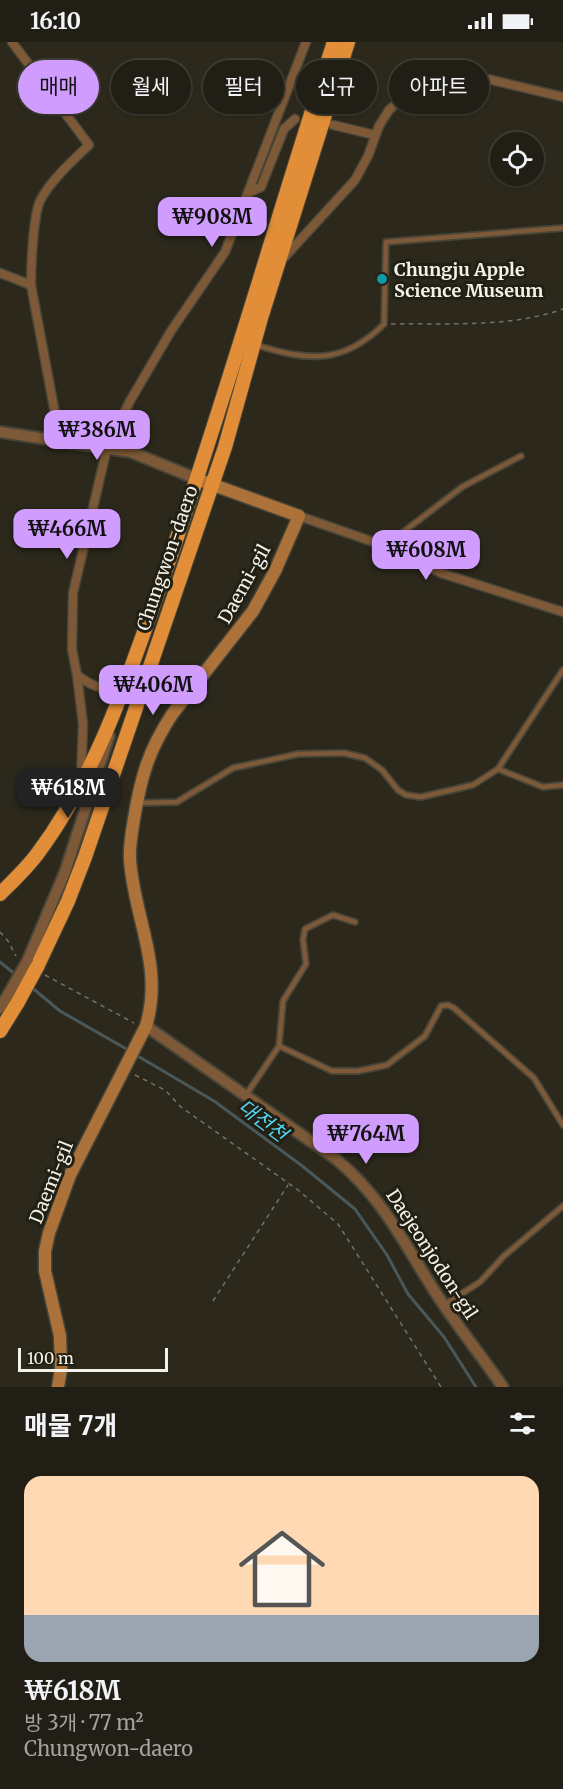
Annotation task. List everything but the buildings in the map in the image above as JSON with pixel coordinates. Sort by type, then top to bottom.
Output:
[{"type":"highway","points":[[331,60],[334,42]]},
{"type":"highway","points":[[339,60],[348,42]]},
{"type":"highway","points":[[322,119],[323,114]]},
{"type":"highway","name":"Chungwon-daero","points":[[0,1031],[13,999],[36,967],[68,901],[85,857],[225,447],[253,344],[322,119]]},
{"type":"highway","name":"Chungwon-daero","points":[[0,894],[36,855],[58,824],[81,782],[125,684],[322,119]]},
{"type":"main road","points":[[197,479],[299,516]]},
{"type":"main road","name":"Daemi-gil","points":[[58,1387],[61,1370],[60,1336],[45,1271],[48,1233],[70,1175],[126,1070],[151,1007],[153,980],[130,859],[136,803],[142,774],[162,729],[253,611],[299,516]]},
{"type":"street","points":[[12,42],[89,144],[59,176],[40,202],[31,264],[31,285],[60,440]]},
{"type":"street","points":[[81,782],[83,724],[72,649],[73,593],[107,448],[130,401],[171,331],[225,252],[306,42]]},
{"type":"street","points":[[277,266],[355,180],[389,110],[403,98],[421,88],[444,80],[475,76],[563,98]]},
{"type":"street","points":[[248,193],[261,187],[284,129],[295,119]]},
{"type":"street","points":[[322,119],[375,135]]},
{"type":"street","points":[[0,273],[31,285]]},
{"type":"street","points":[[0,432],[131,452],[197,479]]},
{"type":"street","points":[[299,516],[385,546],[441,573],[563,612]]},
{"type":"street","points":[[77,675],[90,685],[111,689],[125,684]]},
{"type":"street","points":[[36,967],[98,776],[125,684]]},
{"type":"street","name":"Chungwon-daero","points":[[0,1008],[13,999]]},
{"type":"street","name":"Daejeonjodon-gil","points":[[143,1030],[246,1096],[358,1177],[394,1225],[444,1305],[503,1387]]},
{"type":"lane","points":[[253,344],[283,354],[312,358],[354,349],[371,337],[384,324],[386,242],[563,228]]},
{"type":"lane","points":[[385,546],[462,487],[521,456]]},
{"type":"lane","points":[[136,803],[177,802],[233,768],[298,754],[344,753],[365,758],[382,770],[398,790],[406,795],[421,797],[473,785],[498,769],[563,670]]},
{"type":"lane","points":[[498,769],[543,788],[563,785]]},
{"type":"lane","points":[[246,1096],[279,1046],[283,1000],[306,964],[303,939],[305,929],[333,915],[355,922]]},
{"type":"lane","points":[[279,1046],[332,1071],[358,1071],[387,1065],[425,1036],[441,1006],[448,1005],[534,1078],[563,1125]]},
{"type":"lane","points":[[444,1305],[480,1282],[504,1256],[563,1206]]},
{"type":"path","points":[[384,324],[485,322],[544,316],[563,309]]},
{"type":"path","points":[[0,932],[16,956]]},
{"type":"path","points":[[36,967],[143,1030]]},
{"type":"path","points":[[126,1070],[165,1090],[181,1107],[289,1184],[338,1224],[441,1387]]},
{"type":"path","points":[[213,1301],[289,1184]]},
{"type":"waterway","name":"대전천","points":[[0,962],[16,975]]},
{"type":"waterway","name":"대전천","points":[[30,986],[60,1011],[130,1051]]},
{"type":"waterway","name":"대전천","points":[[136,1055],[214,1101],[301,1165],[355,1209],[387,1255],[408,1294],[444,1337],[476,1387]]},
{"type":"place","name":"Chungju Apple Science Museum","points":[[382,279]]}]
